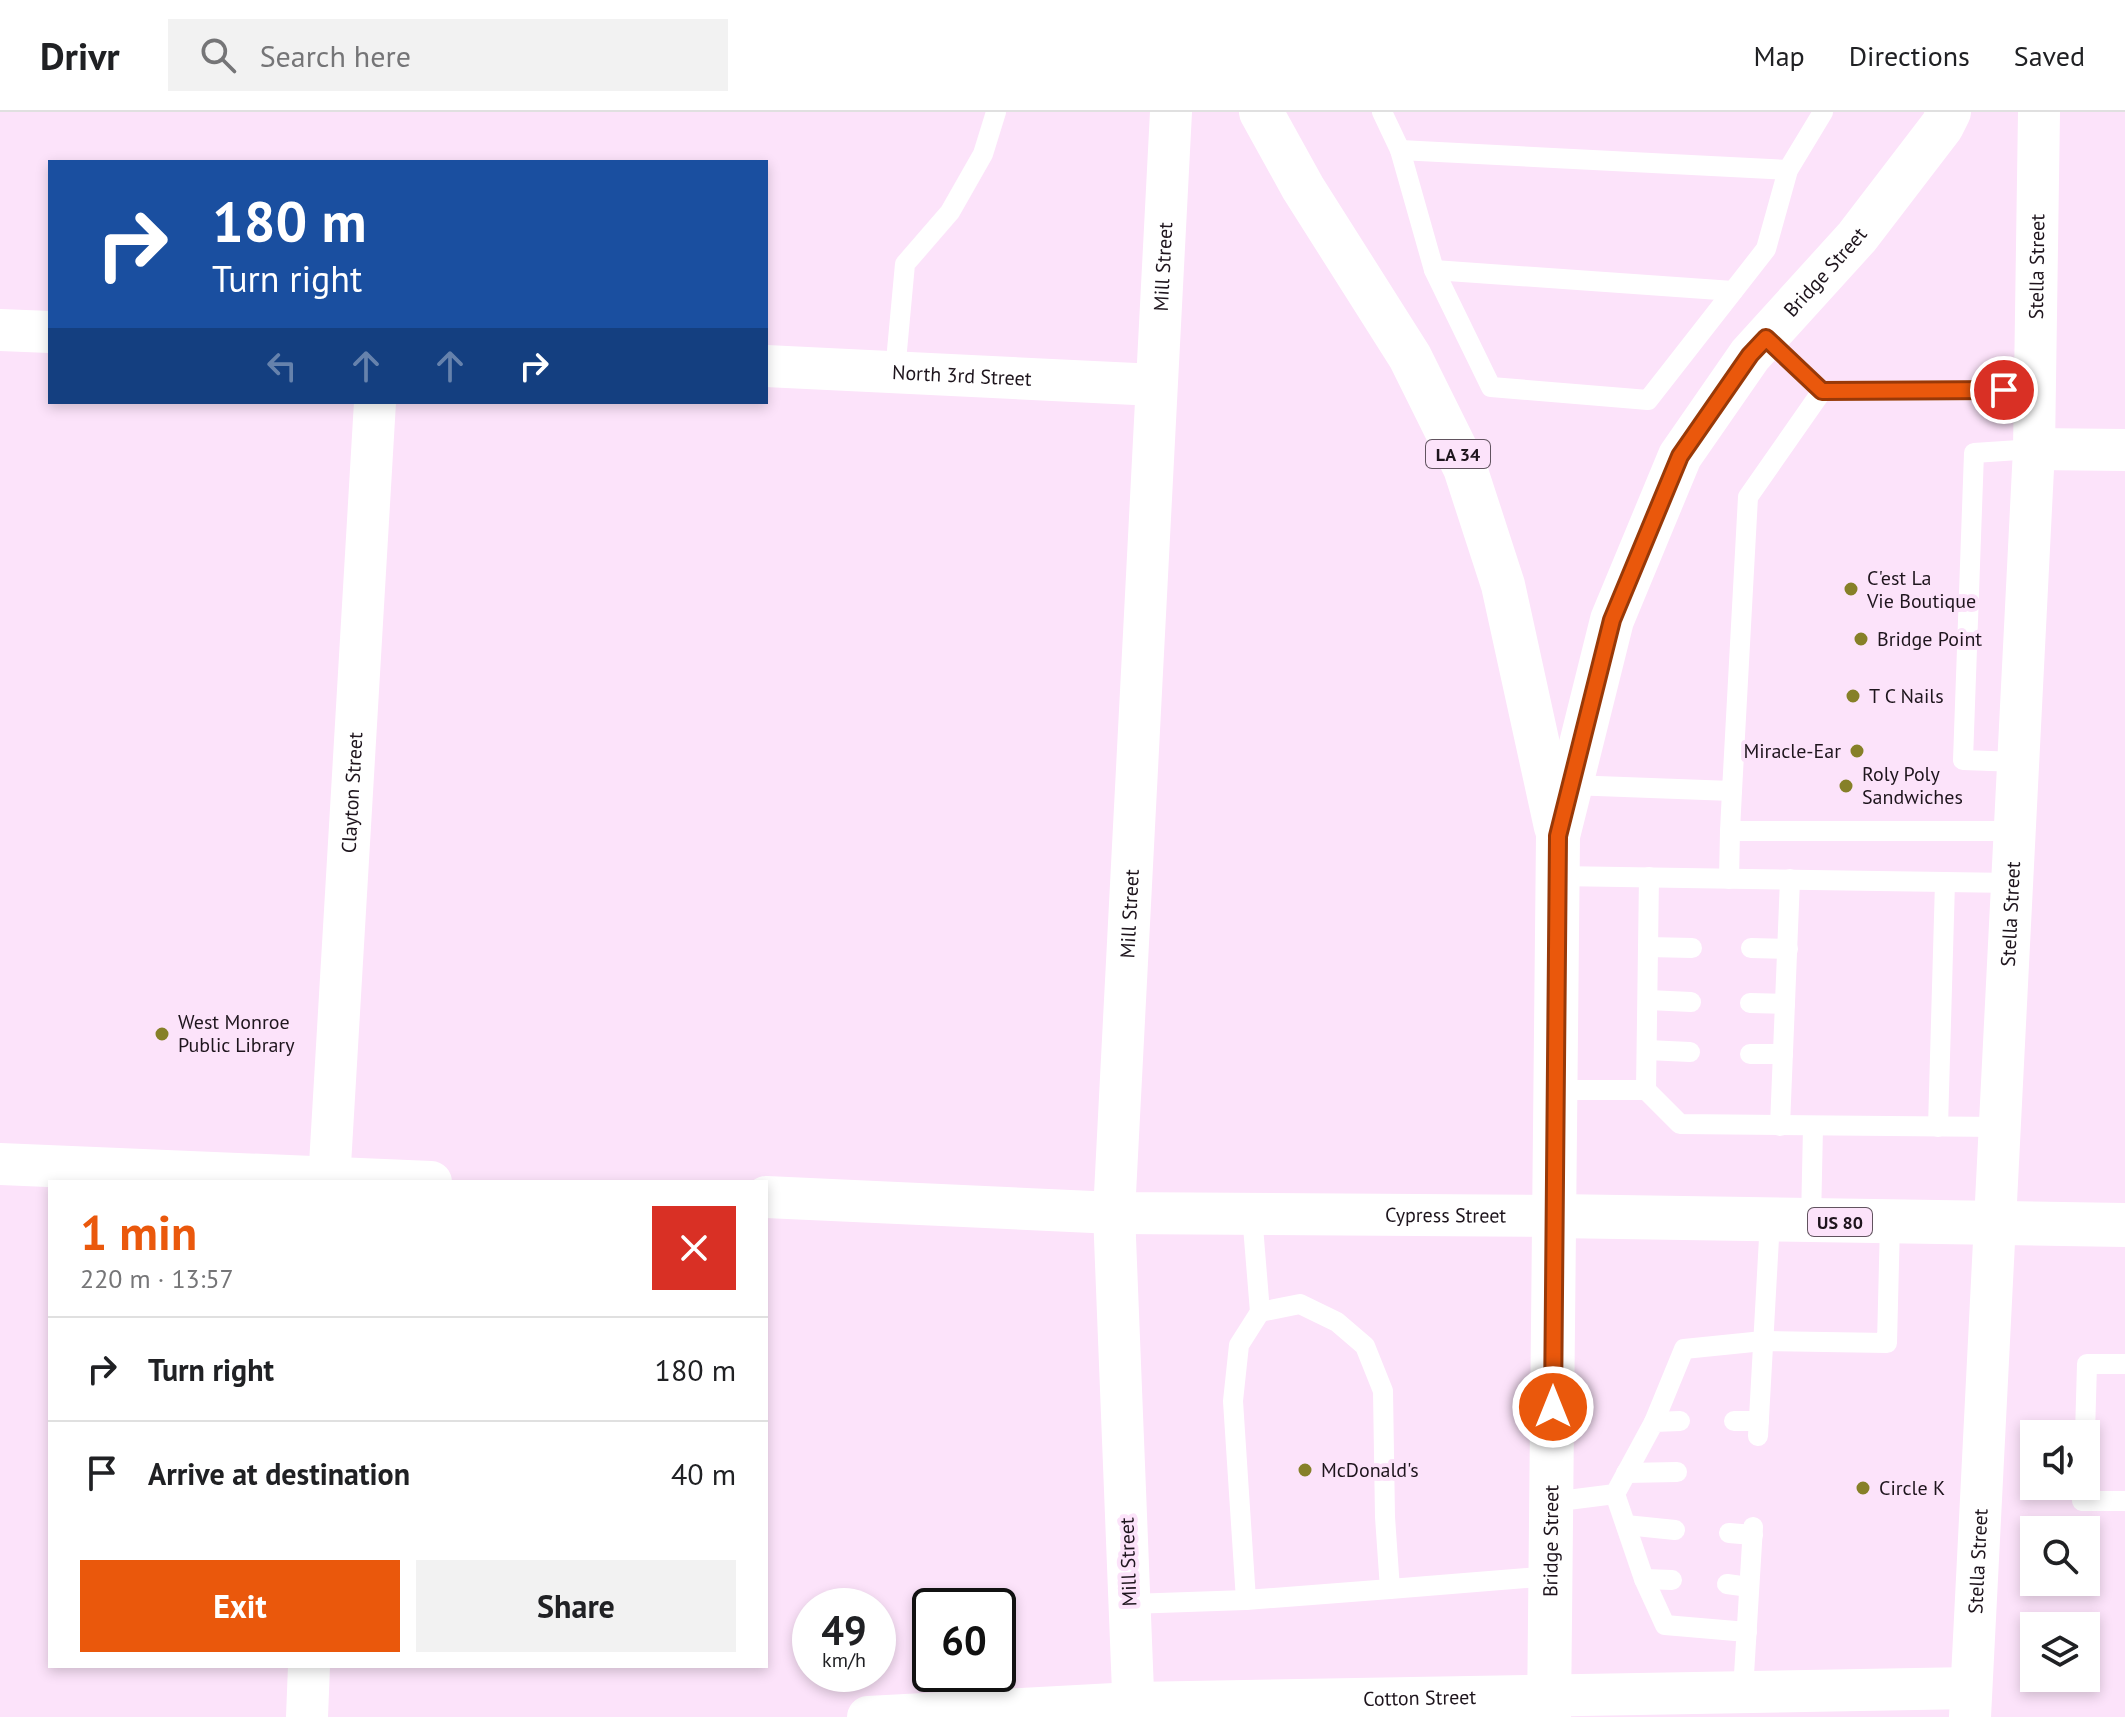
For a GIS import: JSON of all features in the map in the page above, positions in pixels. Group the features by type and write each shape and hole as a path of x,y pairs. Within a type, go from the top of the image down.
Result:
{"main road":[{"name":"Bridge Street","path":"1261,112 1303,188 1410,357 1465,468 1503,585 1558,856"},
{"name":"Bridge Street","path":"1549,1705 1558,856 1570,785 1612,620 1680,456 1750,355 1857,237 1942,126 1949,112"},
{"name":"Cypress Street","path":"1555,1216 2125,1225"}],"street":[{"name":"Mill Street","path":"1133,1710 1114,1213 1171,112"},
{"name":"Stella Street","path":"1970,1702 2034,449 2039,112"},
{"path":"0,330 48,332"},
{"name":"North 3rd Street","path":"768,366 1156,385"},
{"name":"Clayton Street","path":"329,1180 375,404"},
{"path":"2034,449 2125,450"},
{"path":"0,1164 329,1180"},
{"name":"Cypress Street","path":"768,1197 1114,1213 1555,1216"},
{"path":"307,1717 309,1668"},
{"name":"Cotton Street","path":"868,1717 1549,1705 1743,1691 1970,1702"}],"lane":[{"path":"895,372 905,264 950,212 983,154 996,112"},
{"path":"1382,112 1400,150 1434,270 1491,387 1648,400 1766,249 1788,170 1823,112"},
{"path":"1400,150 1788,170"},
{"path":"1434,270 1733,291"},
{"path":"1766,338 1822,391 2034,390"},
{"path":"1729,879 1748,497 1822,391"},
{"path":"2018,762 1963,760 1974,453 2034,449"},
{"path":"1570,785 1732,791"},
{"path":"1730,831 2015,831"},
{"path":"1558,856 1649,877 2012,883"},
{"path":"1646,1090 1649,877"},
{"path":"1780,1126 1790,879"},
{"path":"1938,1127 1945,882"},
{"path":"1648,947 1692,948"},
{"path":"1751,948 1788,949"},
{"path":"1648,1000 1691,1002"},
{"path":"1750,1003 1785,1004"},
{"path":"1647,1050 1690,1052"},
{"path":"1750,1054 1783,1054"},
{"path":"1556,1090 1646,1090 1680,1124 2000,1127"},
{"path":"1734,1421 1758,1428 1763,1341 1813,1127"},
{"path":"1246,1600 1233,1401 1239,1345 1260,1312 1252,1214"},
{"path":"1747,1632 1665,1625 1644,1579 1615,1494 1654,1422 1684,1349 1763,1341 1887,1343 1890,1223"},
{"path":"1260,1312 1300,1304 1337,1322 1365,1346 1383,1391 1385,1517 1390,1589"},
{"path":"2085,1420 2087,1364 2125,1364"},
{"path":"1654,1422 1680,1421"},
{"path":"1626,1473 1677,1472"},
{"path":"1552,1502 1615,1494"},
{"path":"2082,1500 2125,1501"},
{"path":"1626,1525 1675,1530"},
{"path":"1729,1533 1753,1531 1743,1691"},
{"path":"1130,1604 1246,1600 1551,1576"},
{"path":"1644,1579 1672,1580"},
{"path":"1727,1584 1749,1587"}],"place":[{"name":"C'est La Vie Boutique","path":"1851,589"},
{"name":"Bridge Point","path":"1861,639"},
{"name":"T C Nails","path":"1853,696"},
{"name":"Miracle-Ear","path":"1857,751"},
{"name":"Roly Poly Sandwiches","path":"1846,786"},
{"name":"West Monroe Public Library","path":"162,1034"},
{"name":"McDonald's","path":"1305,1470"},
{"name":"Circle K","path":"1863,1488"}],"route":[{"path":"1553,1407 1558,836 1612,620 1680,456 1750,355 1766,338 1822,391 2004,390"}]}
